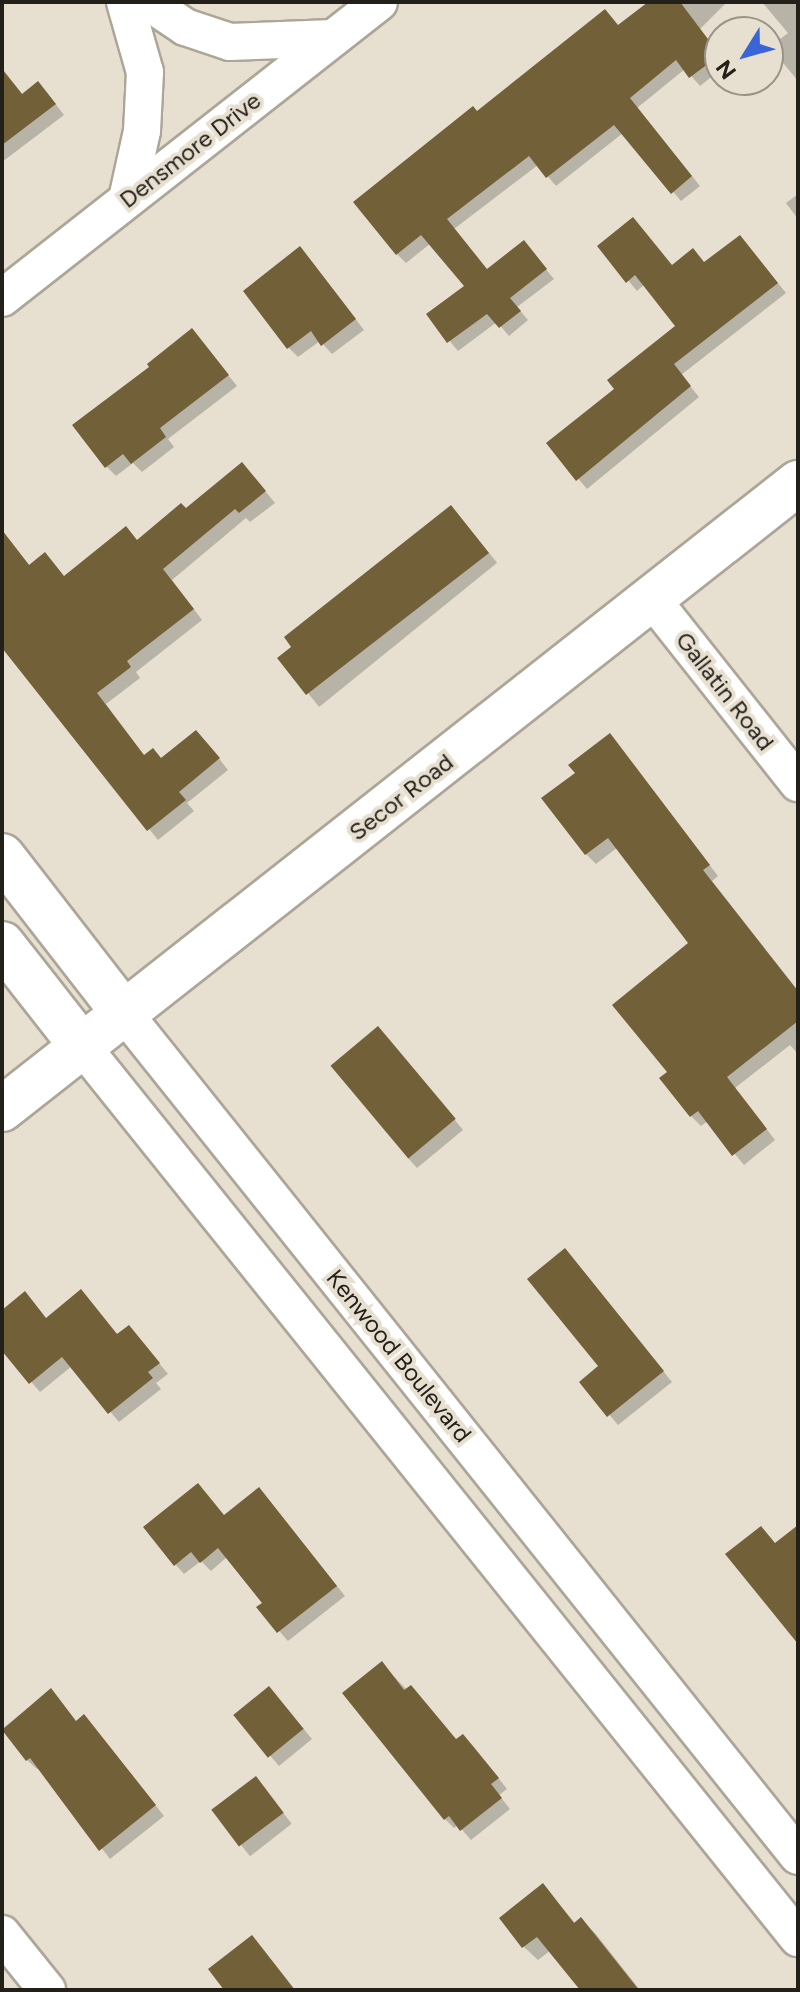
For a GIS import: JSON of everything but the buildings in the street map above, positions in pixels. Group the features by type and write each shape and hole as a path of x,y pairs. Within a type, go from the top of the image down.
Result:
{"main road":[{"name":"Secor Road","path":"2,1109 798,483"},
{"name":"Kenwood Boulevard","path":"2,856 124,1013"},
{"path":"2,944 82,1046"}],"street":[{"path":"125,2 145,72 142,131 127,199"},
{"path":"148,2 185,27 230,42 333,38"},
{"name":"Densmore Drive","path":"2,298 379,2"},
{"name":"Gallatin Road","path":"652,599 798,783"},
{"name":"Kenwood Boulevard","path":"124,1013 798,1856"},
{"path":"82,1046 798,1938"},
{"path":"2,1934 47,1990"}]}
